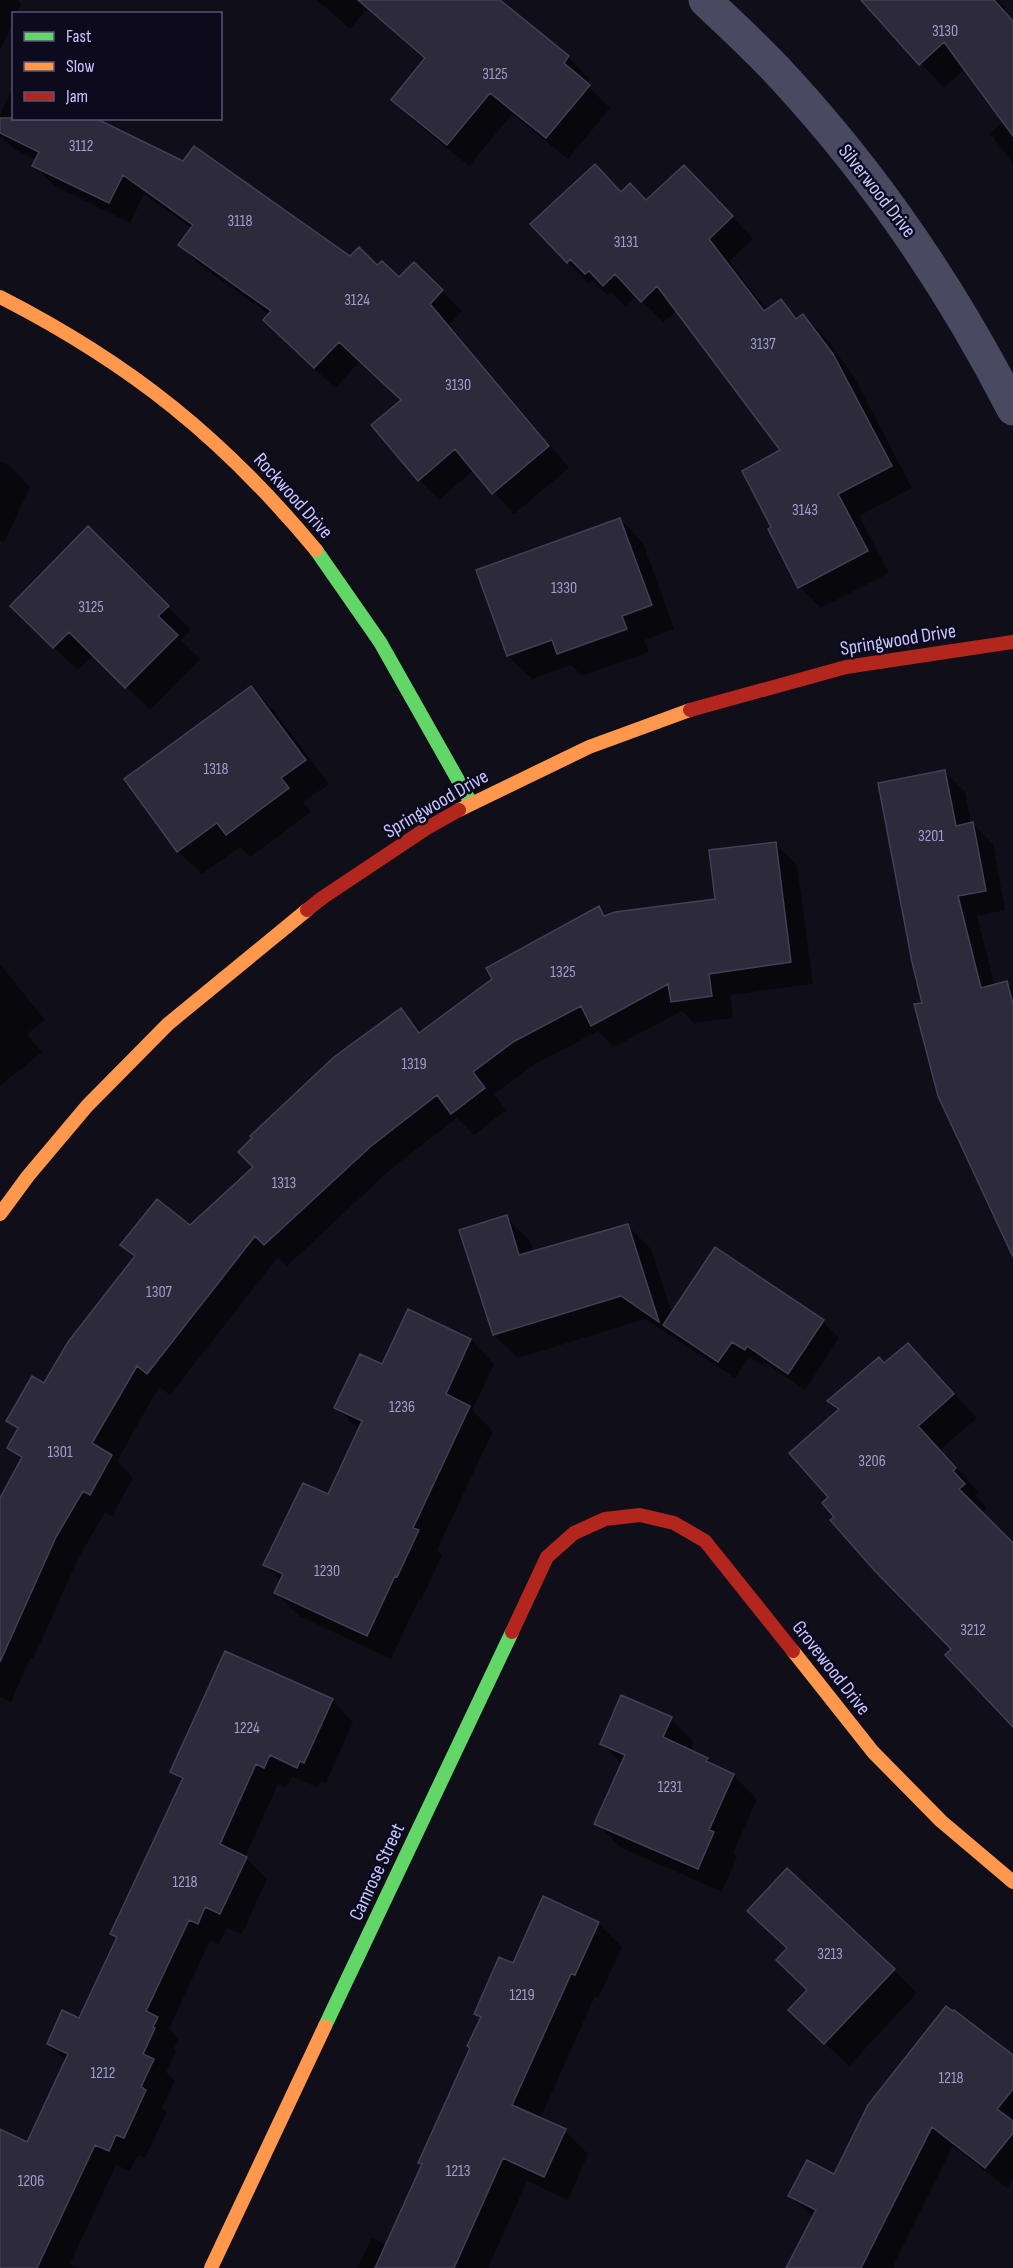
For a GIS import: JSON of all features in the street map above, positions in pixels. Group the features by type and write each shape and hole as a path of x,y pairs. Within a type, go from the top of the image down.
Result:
{"street":[{"name":"Silverwood Drive","path":"705,0 786,79 875,186 914,239 982,348 1013,409"},
{"name":"Rockwood Drive","path":"0,297 36,314 128,371 201,428 246,470 318,551 378,640 471,803"},
{"name":"Springwood Drive","path":"0,1214 28,1176 87,1106 168,1024 322,898 427,828 471,803 588,747 703,705 846,667 1013,642"},
{"name":"Grovewood Drive","path":"605,1519 640,1515 674,1523 705,1541 873,1752 941,1821 1013,1882"},
{"name":"Camrose Street","path":"211,2268 547,1557 574,1533 605,1519"}],"building":[{"path":"358,0 500,0 569,56 564,63 590,85 546,138 490,93 447,145 391,100 425,58"},
{"path":"861,0 994,0 1013,21 1013,136 944,42 919,65"},
{"path":"0,118 99,120 183,161 194,146 350,256 359,247 377,265 382,261 399,277 414,262 443,290 430,304 549,446 492,494 455,449 418,481 371,425 401,400 339,342 314,368 263,320 271,311 178,245 193,225 123,175 109,203 32,166 39,152 0,133"},
{"path":"595,164 621,192 630,183 646,200 684,165 733,216 709,239 764,311 781,299 796,319 803,314 833,354 892,466 838,494 868,551 798,588 768,529 771,527 742,471 780,450 657,286 641,302 615,274 603,286 589,271 585,274 570,259 567,263 530,224"},
{"path":"620,518 652,605 622,616 627,629 557,654 552,640 507,656 476,570"},
{"path":"88,526 169,606 158,616 178,635 125,688 69,632 53,648 10,606"},
{"path":"251,686 306,760 281,778 289,788 226,835 217,823 177,852 124,779"},
{"path":"945,770 956,826 973,822 986,891 958,896 981,988 1007,981 1013,1004 1013,1257 938,1096 914,1004 922,1003 878,783"},
{"path":"776,842 791,962 709,974 712,996 671,1002 668,984 591,1026 581,1006 513,1042 473,1072 485,1088 451,1114 437,1095 370,1147 264,1245 255,1236 147,1374 137,1366 92,1443 112,1455 90,1495 83,1491 56,1537 0,1662 0,1498 22,1457 7,1448 18,1428 6,1421 32,1376 44,1383 68,1342 135,1256 120,1245 157,1199 190,1225 253,1167 238,1152 252,1138 250,1136 334,1057 401,1008 419,1033 492,979 486,968 599,906 604,916 615,912 715,899 709,850"},
{"path":"507,1215 519,1255 628,1224 659,1322 621,1296 493,1335 459,1230"},
{"path":"715,1247 824,1320 788,1374 747,1346 745,1350 732,1342 718,1362 663,1325"},
{"path":"408,1309 471,1339 446,1394 470,1406 413,1528 419,1530 367,1636 274,1593 283,1574 263,1565 303,1483 328,1494 362,1421 334,1408 360,1354 382,1364"},
{"path":"908,1343 954,1394 918,1426 956,1468 953,1471 965,1484 959,1489 1013,1543 1013,1727 945,1655 951,1649 874,1570 830,1520 834,1517 822,1503 828,1497 789,1453 839,1409 827,1401 879,1357 884,1363"},
{"path":"225,1651 333,1699 304,1763 300,1761 297,1768 270,1755 264,1768 256,1764 220,1844 247,1857 220,1914 205,1907 198,1924 189,1920 146,2011 158,2017 143,2054 154,2059 141,2087 146,2090 124,2138 116,2135 109,2151 95,2145 37,2268 0,2268 0,2129 27,2142 68,2054 47,2044 62,2010 79,2018 117,1937 110,1934 183,1778 170,1772"},
{"path":"621,1695 672,1717 663,1737 708,1758 706,1761 734,1774 709,1830 714,1832 698,1869 594,1824 625,1755 600,1744"},
{"path":"787,1868 895,1969 824,2044 788,2010 807,1990 776,1960 787,1948 747,1911"},
{"path":"543,1896 599,1922 575,1975 571,1974 512,2105 566,2129 544,2177 503,2158 454,2268 375,2268 422,2164 418,2163 470,2048 467,2046 481,2017 474,2014 499,1957 513,1963"},
{"path":"946,2006 1013,2055 1013,2089 997,2109 1013,2121 1013,2133 985,2168 932,2127 861,2268 786,2268 816,2210 788,2196 807,2160 834,2174 868,2105"}],"traffic: fast":[{"path":"316,550 380,642 471,803"},
{"path":"325,2026 512,1632"}],"traffic: slow":[{"path":"0,297 92,349 172,407 210,438 246,473 316,550"},
{"path":"459,810 589,747 690,710"},
{"path":"0,1214 28,1176 87,1106 168,1024 307,910"},
{"path":"793,1651 873,1752 941,1821 1013,1882"},
{"path":"211,2268 325,2026"}],"traffic: jam":[{"path":"690,710 846,667 1013,642"},
{"path":"307,910 427,828 459,810"},
{"path":"512,1632 547,1557 574,1533 605,1519 640,1515 674,1523 705,1541 793,1651"}]}
